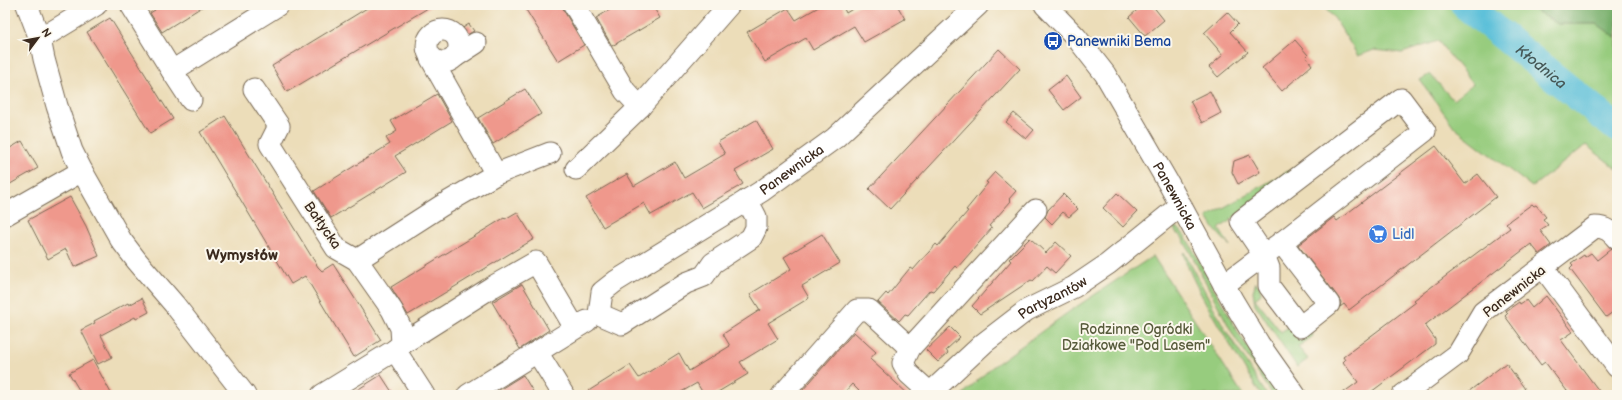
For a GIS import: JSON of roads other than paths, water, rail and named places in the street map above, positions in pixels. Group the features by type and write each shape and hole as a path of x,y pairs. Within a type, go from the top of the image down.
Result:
{"street":[{"path":"27,5 40,39 57,106 72,151 82,172 122,240 137,261 174,304 246,395"},
{"path":"40,39 96,5"},
{"path":"131,5 191,100"},
{"path":"172,71 278,5"},
{"path":"574,5 625,90 640,107"},
{"path":"576,169 640,107 729,5"},
{"name":"Panewnicka","path":"599,314 602,292 616,281 762,191 835,138 978,5"},
{"name":"Panewnicka","path":"1045,5 1071,32 1105,74 1181,205 1224,285 1260,344 1295,395"},
{"path":"456,56 459,46 458,40 454,33 447,29 439,30 429,37 426,47 430,57 496,174"},
{"path":"430,57 440,63 447,62 476,43"},
{"name":"Bałtycka","path":"254,89 279,126 270,144 336,248 357,260 392,310 401,328 399,347 424,395"},
{"path":"1224,285 1264,256 1281,242 1425,131 1401,99 1241,221 1264,256 1269,268 1269,286 1300,327 1329,304 1281,242"},
{"path":"357,260 441,206 496,174 550,153"},
{"path":"5,215 82,172"},
{"path":"468,395 599,314 622,324 686,283 704,276 713,263 751,238 756,228 756,217 747,200"},
{"name":"Partyzantów","path":"929,394 984,343 1027,310 1074,287 1108,264 1181,205"},
{"path":"929,394 909,374 903,363 910,348 1036,210"},
{"name":"Panewnicka","path":"1403,395 1458,354 1483,312 1596,228 1602,227 1612,232 1617,240"},
{"path":"322,395 492,287 536,262 575,328"},
{"path":"1543,267 1617,367"},
{"path":"782,395 857,310 869,310 910,348"},
{"path":"537,352 563,394"}],"waterway":[{"name":"Kłodnica","path":"1465,5 1617,128"}],"place":[{"name":"Panewniki Bema","path":"1053,41"},
{"name":"Lidl","path":"1378,234"}],"district":[{"name":"Wymysłów","path":"242,255"}],"park label":[{"name":"Rodzinne Ogródki Działkowe \"Pod Lasem\"","path":"1136,338"}]}
